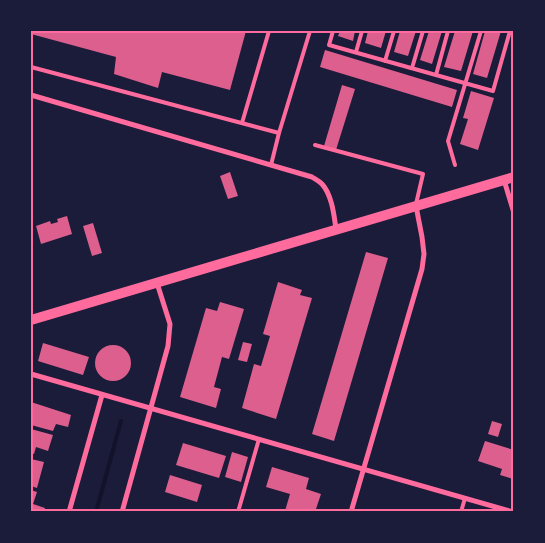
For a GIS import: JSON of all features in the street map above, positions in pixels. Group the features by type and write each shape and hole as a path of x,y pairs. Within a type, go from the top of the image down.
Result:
{"main road":[{"path":"31,320 509,178"}],"street":[{"path":"31,95 312,177 322,183 326,191 331,203 336,229"},
{"path":"509,178 514,213"},
{"path":"351,512 422,269 424,254 416,206"},
{"path":"122,512 170,335 170,324 157,283"},
{"path":"31,374 514,512"},
{"path":"69,512 102,395"}],"lane":[{"path":"242,123 268,31"},
{"path":"271,165 310,31"},
{"path":"333,31 329,45 493,91 510,31"},
{"path":"356,52 362,31"},
{"path":"385,61 394,31"},
{"path":"412,68 423,31"},
{"path":"436,75 448,31"},
{"path":"455,165 448,141 481,31"},
{"path":"31,67 279,133"},
{"path":"315,145 423,174 416,206"},
{"path":"238,512 259,439"},
{"path":"462,512 466,498"}],"building":[{"path":"31,31 246,31 230,90 162,72 158,88 114,74 116,57 31,34"},
{"path":"340,31 355,31 353,41 338,36"},
{"path":"368,31 386,31 381,48 365,43"},
{"path":"400,31 416,31 408,56 394,52"},
{"path":"429,31 442,31 432,64 420,60"},
{"path":"455,31 473,31 461,71 444,67"},
{"path":"485,31 501,31 487,78 473,74"},
{"path":"325,50 457,90 452,107 320,67"},
{"path":"342,85 355,89 336,150 324,146"},
{"path":"471,91 494,98 478,150 460,144 468,119 463,118"},
{"path":"230,172 238,196 228,199 220,176"},
{"path":"67,216 72,234 41,244 36,226 50,221 51,224 58,222 57,219"},
{"path":"93,223 102,253 92,256 83,226"},
{"path":"366,252 388,258 334,441 312,434"},
{"path":"278,282 302,290 300,295 312,298 276,419 242,408 254,364 261,366 270,336 263,334"},
{"path":"220,302 244,309 229,359 222,357 214,387 221,389 216,408 180,397 206,308 217,311"},
{"path":"243,342 252,344 247,362 238,360"},
{"path":"43,343 89,357 83,375 38,361"},
{"path":"113,345 126,350 131,363 126,376 113,381 100,376 95,363 100,350"},
{"path":"31,402 71,415 68,427 56,424 53,431 31,425"},
{"path":"492,421 502,424 498,437 488,434"},
{"path":"31,429 53,435 48,451 36,447 34,454 31,453"},
{"path":"485,441 514,450 513,479 500,475 502,469 478,461"},
{"path":"183,443 226,456 219,478 176,465"},
{"path":"232,452 248,457 241,482 225,477"},
{"path":"31,459 44,462 37,488 31,486"},
{"path":"272,467 309,478 306,489 321,494 315,512 285,511 290,494 266,487"},
{"path":"170,475 202,485 197,502 165,492"},
{"path":"31,490 37,492 33,504 45,508 44,512 31,512"}],"waterway":[{"path":"96,512 121,421"}]}
